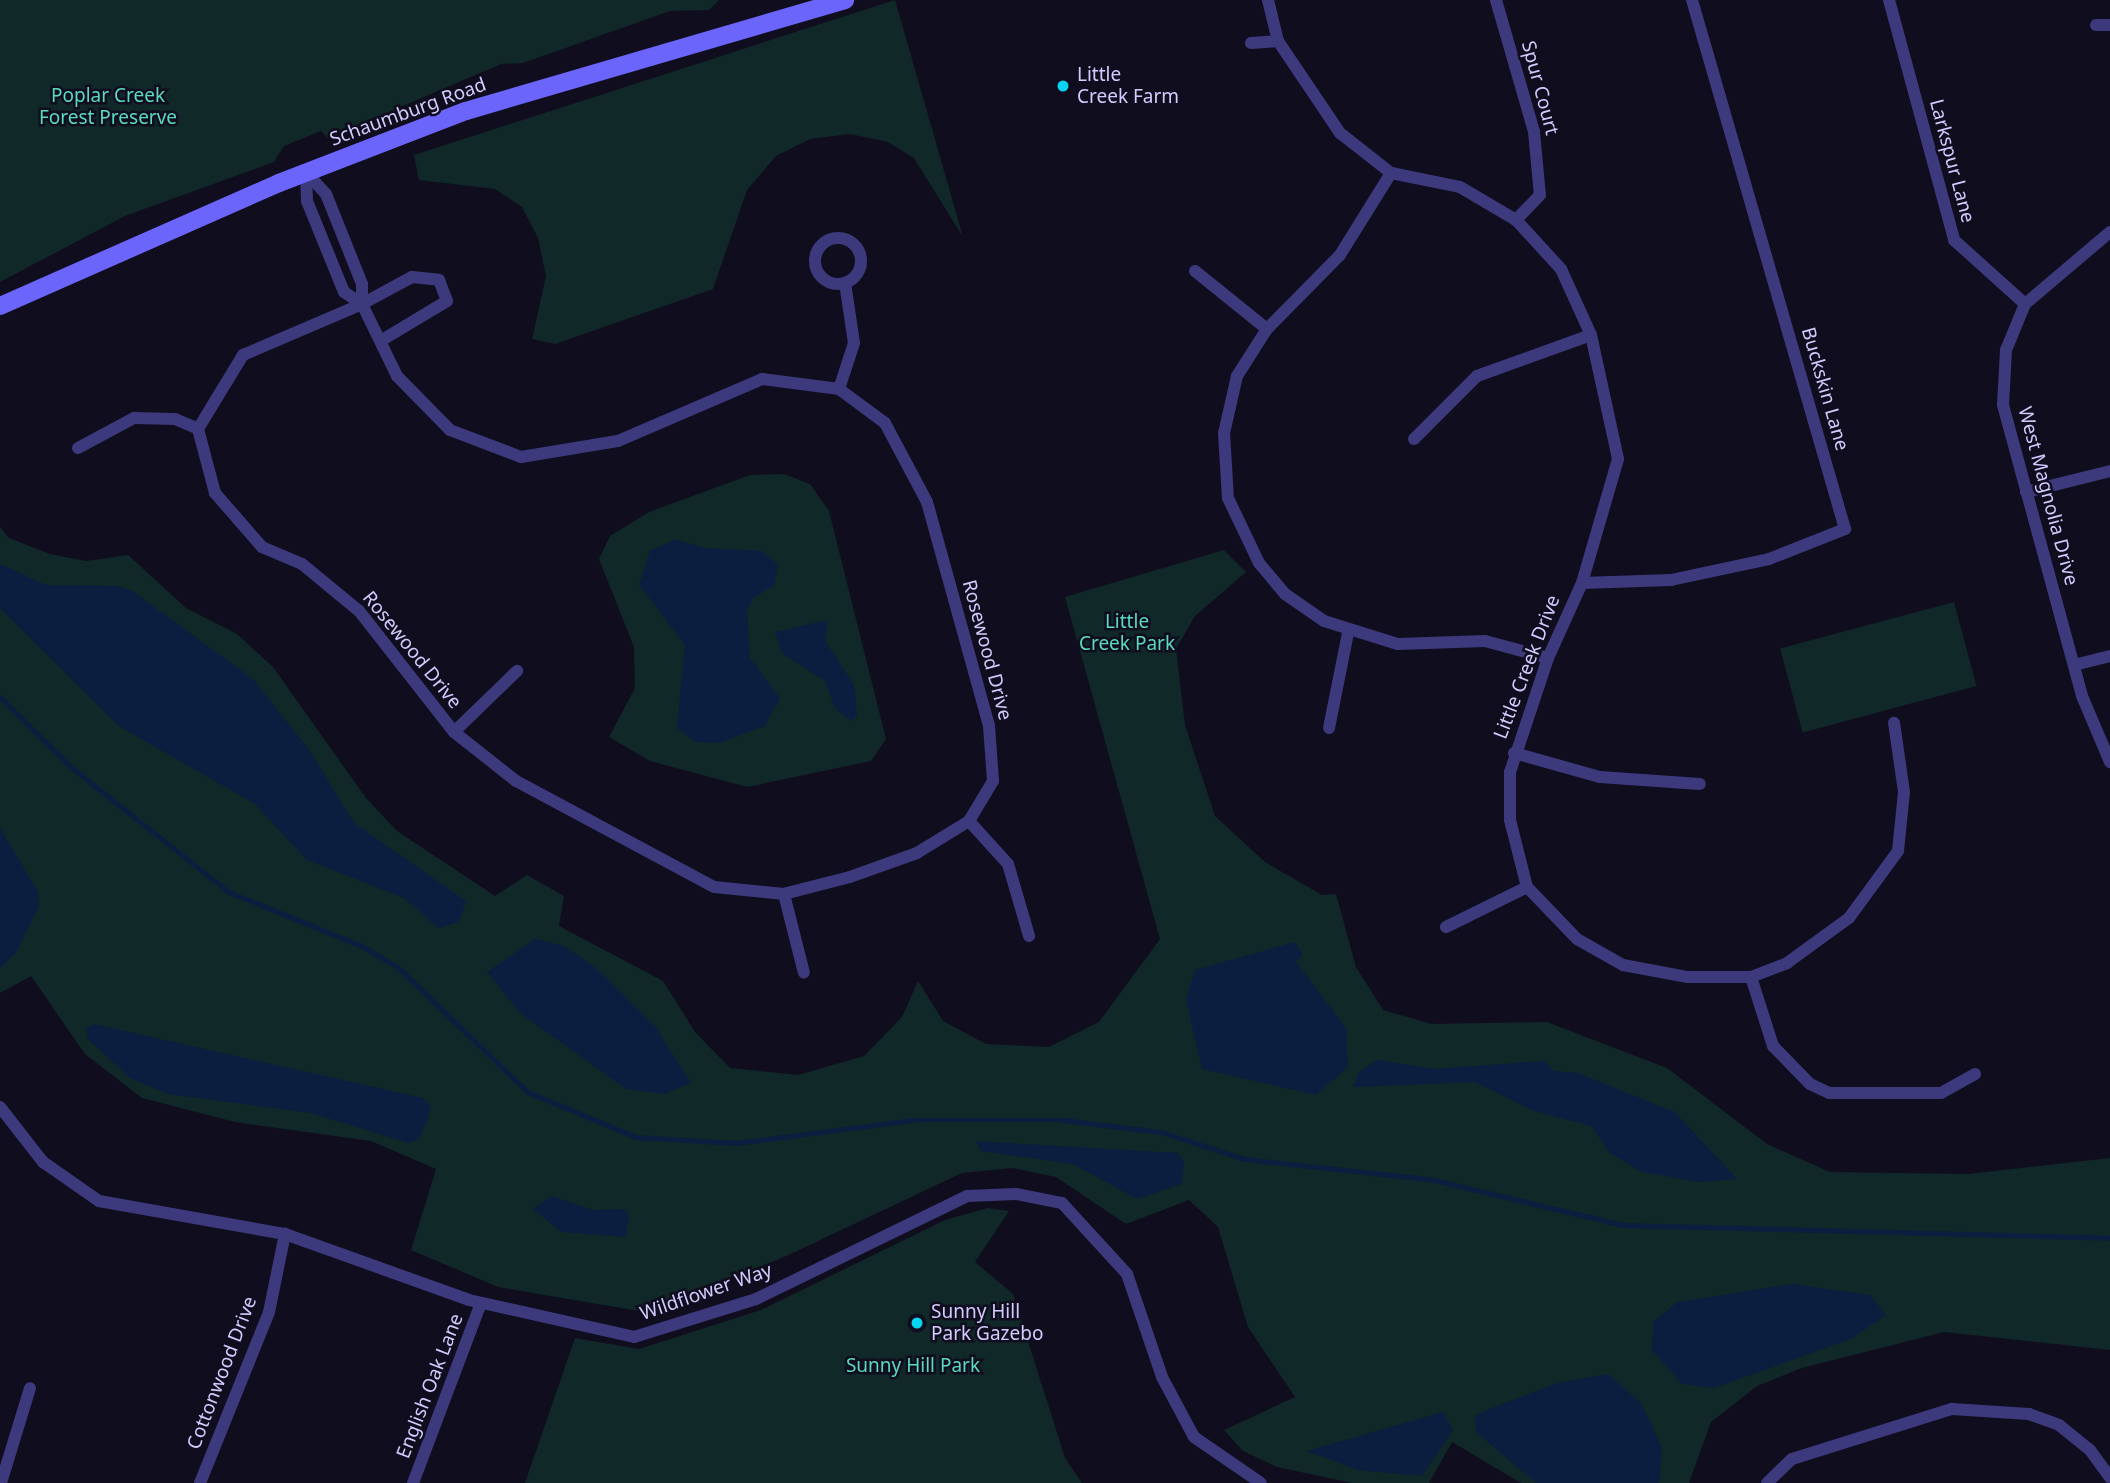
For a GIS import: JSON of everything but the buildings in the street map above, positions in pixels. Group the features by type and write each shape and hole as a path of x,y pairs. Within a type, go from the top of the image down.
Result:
{"main road":[{"name":"Schaumburg Road","path":"0,306 306,172 598,69 845,0"}],"street":[{"name":"Little Creek Drive","path":"1268,0 1278,41 1340,133 1391,173 1460,187 1516,220 1561,269 1591,335 1618,459 1582,583 1548,658 1514,753 1510,820 1527,887 1577,939 1623,965 1688,977 1751,977 1787,963 1849,918 1898,851 1904,792 1894,723"},
{"name":"Spur Court","path":"1496,0 1535,132 1540,195 1516,220"},
{"name":"Buckskin Lane","path":"1582,583 1671,580 1769,559 1845,529 1692,0"},
{"name":"Larkspur Lane","path":"1889,0 1954,240 2025,304"},
{"path":"2096,25 2110,25"},
{"path":"1251,43 1278,41"},
{"name":"Rosewood Drive","path":"306,172 326,194 362,284 362,304"},
{"name":"Rosewood Drive","path":"198,429 215,493 262,547 302,564 359,611 454,732 516,781 714,887 784,894 917,853 969,821 993,782 989,726 927,502 885,423 839,389 762,379 618,441 521,457 450,430 397,376 382,340 362,304 344,292 307,201 306,172"},
{"path":"1391,173 1340,255 1267,329 1231,398 1223,456 1228,498 1247,544 1285,594 1348,633 1398,644 1485,640 1548,658"},
{"name":"West Magnolia Drive","path":"2110,232 2025,304 2006,350 2003,405 2095,737 2110,762"},
{"path":"1195,271 1267,329"},
{"path":"78,448 134,418 175,419 198,429 243,355 362,304 412,277 439,280 447,301 382,340"},
{"path":"839,389 854,343 845,283"},
{"path":"1414,439 1477,376 1591,335"},
{"path":"2026,492 2110,471"},
{"path":"1329,728 1348,633"},
{"path":"2074,665 2110,656"},
{"path":"454,732 517,671"},
{"path":"1514,753 1600,777 1700,784"},
{"path":"969,821 1008,864 1029,936"},
{"path":"1446,927 1527,887"},
{"path":"784,894 804,972"},
{"path":"1751,977 1773,1046 1810,1084 1829,1093 1941,1093 1975,1074"},
{"name":"Wildflower Way","path":"0,1107 43,1162 99,1201 285,1234 481,1303 634,1337 756,1299 967,1196 1016,1194 1062,1203 1128,1274 1162,1377 1194,1437 1261,1483"},
{"name":"Cottonwood Drive","path":"200,1483 269,1312 285,1234"},
{"name":"English Oak Lane","path":"413,1483 481,1303"},
{"path":"1,1483 30,1388"},
{"path":"1767,1483 1792,1459 1952,1409 2029,1414 2059,1425 2090,1450 2110,1478"}],"green space":[{"name":"Poplar Creek Forest Preserve","path":"0,0 719,0 709,10 670,11 523,63 501,64 328,138 321,131 284,146 274,162 125,216 0,282"},
{"path":"895,0 963,237 914,158 888,142 850,134 810,139 776,156 747,190 713,289 555,344 532,339 546,276 538,238 522,207 495,189 419,180 414,155"},
{"path":"784,474 810,484 829,511 886,739 871,761 747,787 650,761 609,737 635,688 634,647 599,559 610,536 649,512 750,475"},
{"name":"Little Creek Park","path":"0,527 9,538 50,554 86,561 128,555 186,608 237,634 273,667 366,798 397,831 495,896 527,875 564,896 559,926 663,981 695,1032 730,1068 798,1075 864,1056 902,1017 918,981 943,1021 986,1044 1049,1047 1099,1022 1160,939 1065,597 1224,550 1246,572 1195,616 1176,649 1185,725 1215,816 1265,862 1322,895 1336,894 1356,967 1383,1010 1432,1024 1547,1022 1667,1068 1767,1144 1830,1172 1968,1174 2110,1158 2110,1350 1944,1332 1802,1368 1757,1386 1711,1422 1689,1483 1521,1483 1452,1442 1429,1483 1352,1483 1277,1467 1243,1451 1224,1430 1295,1397 1248,1327 1218,1227 1189,1200 1126,1224 1056,1177 1013,1168 962,1173 782,1258 639,1311 498,1287 411,1250 436,1169 371,1141 235,1122 142,1098 85,1054 31,976 0,993"},
{"path":"1954,602 1977,686 1803,733 1780,649"},
{"name":"Sunny Hill Park","path":"988,1208 1009,1211 975,1262 1013,1294 1065,1458 1082,1483 525,1483 575,1338 639,1349 761,1310 945,1220"}],"water":[{"path":"676,539 704,548 763,551 778,565 774,586 753,598 747,611 750,658 780,698 765,726 719,743 696,742 677,728 685,645 639,585 650,551"},
{"path":"0,564 46,585 119,586 134,592 253,679 310,751 354,823 466,901 459,922 438,928 404,898 307,860 255,804 120,727 0,608"},
{"path":"828,620 825,641 854,685 857,716 851,721 835,708 825,681 782,653 775,632"},
{"path":"0,828 38,892 39,906 16,953 0,968"},
{"path":"535,939 564,946 600,971 655,1026 691,1083 665,1094 626,1089 521,1014 487,972"},
{"path":"1295,942 1303,955 1296,962 1346,1028 1348,1067 1316,1095 1202,1069 1186,1000 1195,970"},
{"path":"94,1024 423,1098 431,1107 419,1139 408,1143 311,1113 168,1094 130,1078 88,1039 86,1029"},
{"path":"1377,1060 1433,1069 1545,1061 1554,1071 1578,1073 1675,1112 1737,1179 1699,1182 1642,1172 1609,1152 1591,1126 1534,1111 1475,1082 1354,1087 1359,1072"},
{"path":"976,1141 1178,1153 1184,1162 1182,1184 1137,1199 1073,1164 981,1151"},
{"path":"551,1196 593,1210 624,1209 629,1215 626,1237 561,1232 533,1209"},
{"path":"1793,1284 1870,1295 1886,1315 1851,1339 1714,1388 1682,1384 1652,1350 1653,1322 1678,1302"},
{"path":"1608,1374 1640,1402 1651,1423 1662,1449 1659,1483 1536,1483 1476,1432 1475,1416 1494,1407 1558,1383"},
{"path":"1443,1412 1453,1430 1422,1476 1358,1470 1307,1451"}],"waterway":[{"path":"0,697 70,766 229,892 362,946 399,968 528,1092 636,1137 736,1143 913,1120 1064,1120 1161,1132 1245,1159 1430,1179 1623,1225 2110,1238"}],"place":[{"name":"Little Creek Farm","path":"1063,86"},
{"name":"Sunny Hill Park Gazebo","path":"917,1323"}]}
